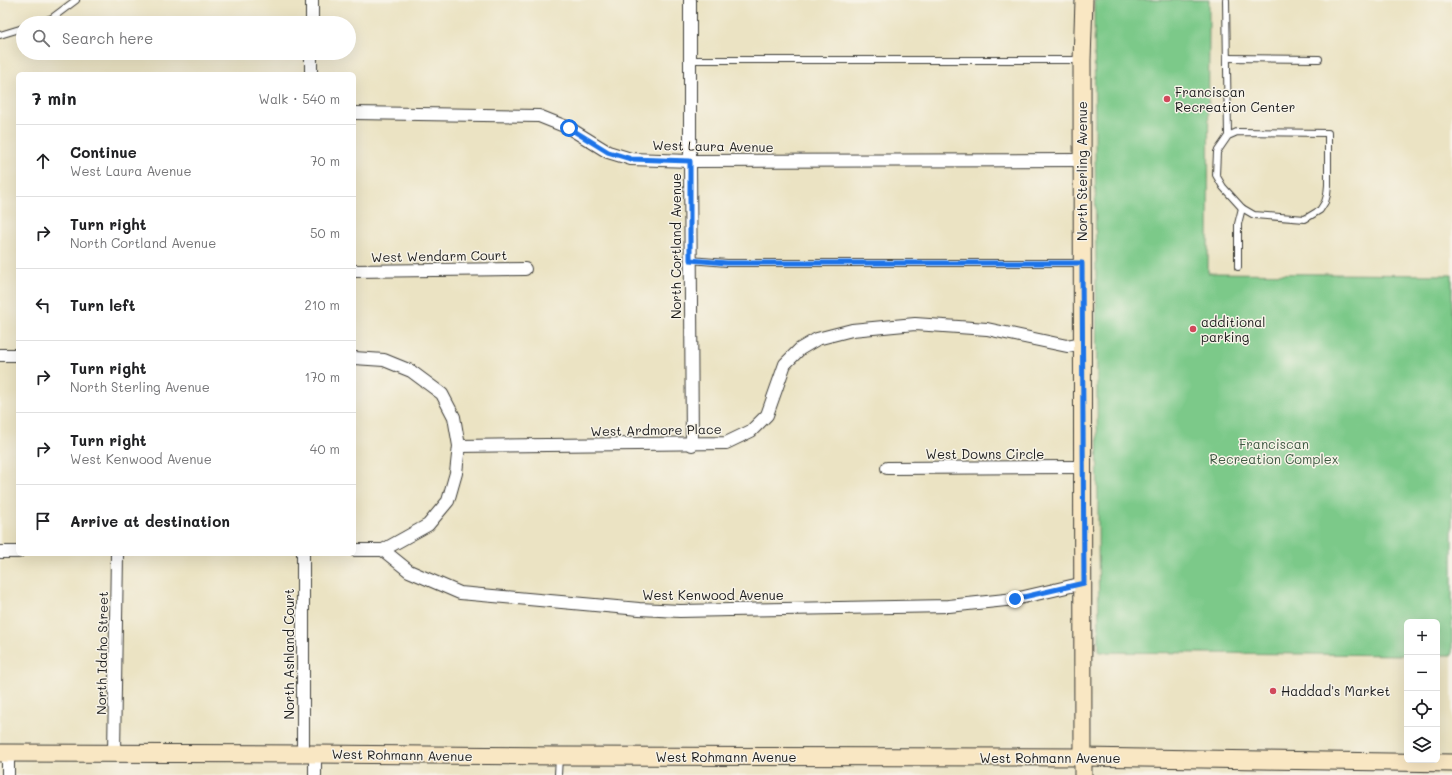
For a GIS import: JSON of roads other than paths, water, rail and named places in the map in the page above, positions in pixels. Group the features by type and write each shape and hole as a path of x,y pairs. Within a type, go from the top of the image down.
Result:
{"street":[{"path":"312,0 312,16"},
{"name":"North Cortland Avenue","path":"690,0 692,445"},
{"name":"North Sterling Avenue","path":"1083,775 1084,467 1082,60 1084,0"},
{"path":"311,60 311,72"},
{"name":"West Laura Avenue","path":"356,114 540,116 569,128 608,152 631,159 690,161 1082,160"},
{"name":"West Wendarm Court","path":"356,271 525,269"},
{"name":"West Ardmore Place","path":"459,446 692,445 726,443 751,431 767,415 785,364 800,349 817,339 852,330 915,324 987,329 1068,346 1083,343"},
{"path":"0,355 16,355"},
{"path":"356,358 384,360 411,371 442,394 454,417 459,446 456,473 448,502 428,525 383,550 356,550"},
{"name":"West Downs Circle","path":"886,468 1084,467"},
{"name":"West Kenwood Avenue","path":"383,550 409,570 460,593 639,609 680,611 949,606 1015,599 1084,583"},
{"path":"0,552 16,552"},
{"name":"North Idaho Street","path":"114,753 117,556"},
{"name":"North Ashland Court","path":"303,556 309,754 315,775"},
{"path":"4,753 8,775"},
{"name":"West Rohmann Avenue","path":"4,753 1083,757 1452,763"}],"lane":[{"path":"55,16 76,0"},
{"path":"1226,0 1228,136"},
{"path":"0,35 16,30"},
{"path":"1227,58 1318,59"},
{"path":"690,60 1082,60"},
{"path":"1237,132 1328,133 1328,185 1325,202 1320,210 1305,219 1254,216 1242,208 1223,187 1216,174 1217,152 1228,136 1237,132"},
{"path":"1238,267 1238,224 1242,208"},
{"path":"690,260 727,263 1082,263"},
{"path":"558,775 559,756"}],"place":[{"name":"Franciscan Recreation Center","path":"1167,99"},
{"name":"additional parking","path":"1193,329"},
{"name":"Haddad's Market","path":"1273,691"}],"park label":[{"name":"Franciscan Recreation Complex","path":"1274,452"}]}
